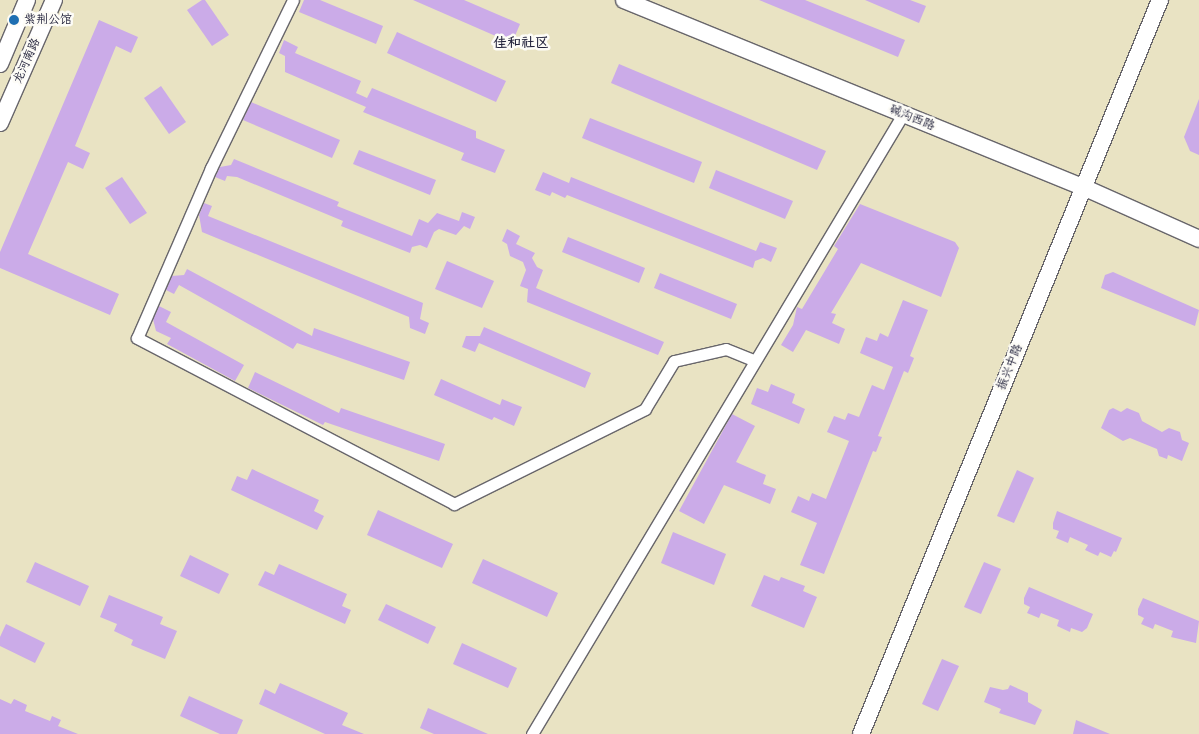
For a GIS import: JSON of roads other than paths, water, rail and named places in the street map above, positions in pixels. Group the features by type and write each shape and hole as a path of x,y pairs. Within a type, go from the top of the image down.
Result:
{"street":[{"name":"龙河南路","path":"0,64 27,0"},
{"name":"龙河南路","path":"0,123 54,0"},
{"path":"294,0 211,168 137,338 454,504 645,409 674,362 726,348 755,361"},
{"name":"碱沟西路","path":"624,0 1083,187 1199,239"},
{"name":"振兴中路","path":"860,734 1160,0"},
{"path":"532,734 903,114"}],"place":[{"name":"紫荆公馆","path":"14,20"}],"district":[{"name":"佳和社区","path":"521,43"}]}
